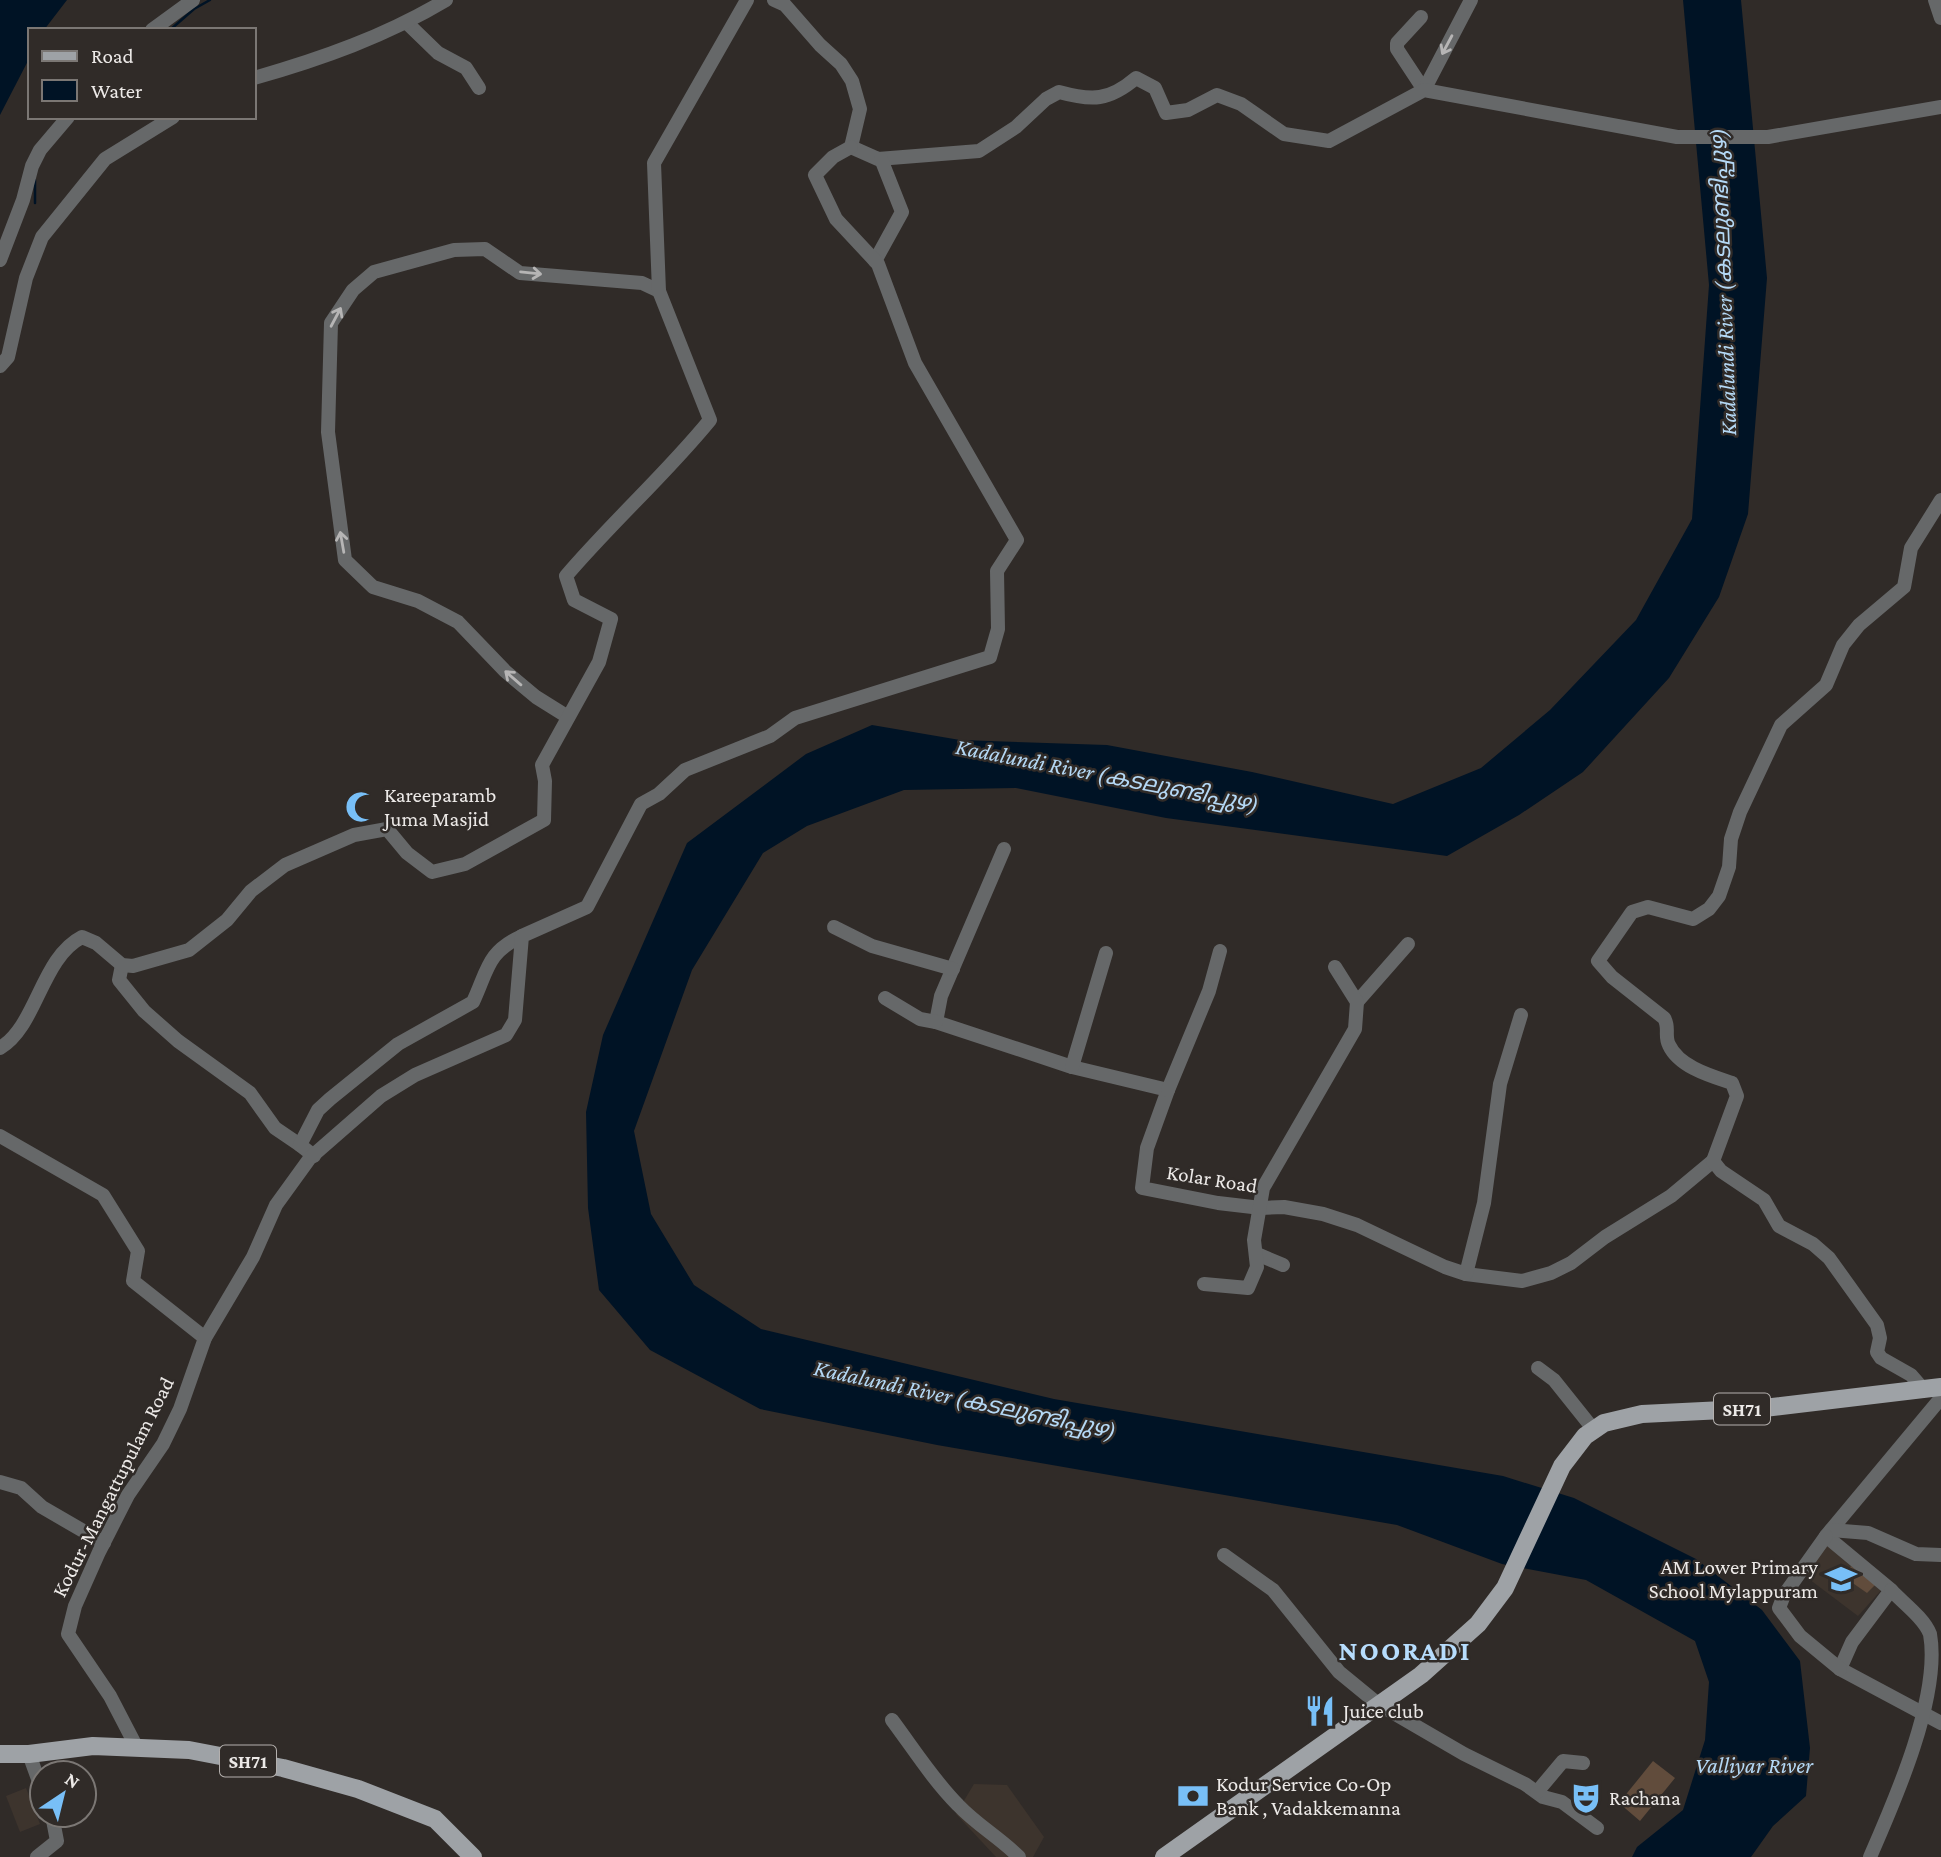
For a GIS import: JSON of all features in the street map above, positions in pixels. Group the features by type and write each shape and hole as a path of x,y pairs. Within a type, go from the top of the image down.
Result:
{"main road":[{"name":"SH71","path":"1164,1857 1421,1675 1478,1623 1505,1588 1562,1466 1584,1436 1604,1423 1642,1414 1764,1408 1933,1388"},
{"name":"SH71","path":"0,1754 29,1754 93,1746 137,1748 189,1751 283,1768 358,1789 435,1819 473,1857"}],"street":[{"path":"155,28 193,0"},
{"path":"256,77 315,60 407,23 446,0"},
{"path":"387,829 407,853 432,872 465,864 544,820 542,765 599,662 611,619 574,600 566,576 611,524 667,472 710,420 659,291 654,163 747,0"},
{"path":"300,1145 318,1110 330,1098 398,1044 473,1002 487,963 504,944 587,907 641,804 659,794 685,771 770,736 795,718 990,657 998,629 997,571 1017,540 915,363 875,261 836,219 815,175 832,157 851,147 860,109 852,81 841,64 820,46 785,5 774,0"},
{"path":"851,147 881,159 979,151 1016,127 1046,99 1059,92 1089,100 1121,90 1136,78 1155,88 1166,113 1188,110 1217,94 1241,104 1284,134 1329,141 1424,90 1471,0"},
{"path":"1935,0 1941,18"},
{"path":"1421,17 1397,43 1397,49 1424,90 1690,137 1762,137 1941,107"},
{"path":"407,23 438,53 466,68 479,88"},
{"path":"0,260 23,200 32,166 40,150 66,119"},
{"path":"0,366 8,356 26,278 42,237 105,159 170,119"},
{"path":"875,261 902,212 881,159"},
{"path":"568,717 536,697 505,671 458,622 418,601 373,587 345,560 328,432 331,323 353,290 374,272 454,250 485,248 520,272 642,284 659,291"},
{"path":"1933,1388 1881,1358 1877,1353 1880,1338 1877,1325 1829,1258 1813,1244 1779,1226 1765,1200 1721,1171 1713,1161 1737,1096 1735,1088 1732,1083 1700,1072 1673,1052 1667,1042 1668,1024 1664,1018 1612,977 1598,961 1632,912 1648,907 1693,919 1709,909 1719,896 1729,867 1731,839 1740,812 1781,725 1826,685 1843,645 1859,625 1904,587 1911,548 1941,500"},
{"path":"363,823 380,830 387,829"},
{"path":"0,1048 14,1036 52,969 77,940 90,939 122,965 133,966 189,950 227,920 251,891 285,865 354,835 387,829"},
{"path":"936,1022 941,996 1004,849"},
{"path":"834,927 872,946 953,969"},
{"name":"Kodur-Mangattupulam Road","path":"137,1748 110,1696 68,1634 75,1606 104,1543 128,1495 163,1444 180,1409 205,1338 253,1257 276,1205 314,1156 381,1096 415,1076 506,1035 515,1020 522,936"},
{"path":"1204,1284 1248,1289 1256,1268 1254,1240 1263,1188 1354,1029 1357,1002 1408,944"},
{"path":"885,998 920,1019 1072,1067 1168,1090 1209,991 1220,951"},
{"path":"1072,1067 1106,953"},
{"path":"122,965 119,980 144,1011 178,1041 250,1093 275,1128 314,1156"},
{"path":"1335,967 1357,1002"},
{"path":"1466,1274 1484,1203 1500,1084 1521,1015"},
{"name":"Kolar Road","path":"1168,1090 1147,1148 1142,1188 1261,1208 1284,1207 1323,1214 1357,1225 1466,1274 1522,1281 1551,1273 1671,1196 1713,1161"},
{"path":"0,1136 103,1195 138,1251 133,1281 205,1338"},
{"path":"1257,1254 1283,1265"},
{"path":"1538,1368 1554,1380 1594,1430"},
{"path":"1941,1398 1829,1533 1784,1595 1779,1608 1800,1636 1840,1669 1941,1723"},
{"path":"0,1482 21,1488 43,1507 104,1543"},
{"path":"1829,1533 1868,1533 1916,1554 1941,1555"},
{"path":"1829,1533 1891,1590 1929,1630 1935,1656 1926,1717 1917,1749 1870,1857"},
{"path":"1224,1555 1273,1590 1339,1672 1378,1704 1537,1792 1580,1812 1597,1828"},
{"path":"1840,1669 1852,1642 1891,1590"},
{"path":"892,1720 956,1803 986,1832 999,1836 1019,1857"},
{"path":"29,1754 31,1759"},
{"path":"1537,1792 1563,1761 1583,1763"},
{"path":"37,1857 57,1841 55,1829"}],"shaded area":[{"name":"AM Lower Primary School Mylappuram","path":"1821,1536 1883,1588 1858,1616 1797,1570"},
{"path":"1851,1566 1875,1585 1867,1593 1844,1577"},
{"path":"1653,1761 1675,1778 1640,1821 1619,1803"},
{"path":"974,1784 1007,1785 1044,1837 1033,1857 996,1857 956,1814"},
{"path":"26,1788 28,1829 20,1832 6,1796"}],"water":[{"path":"0,0 67,0 46,28 28,28 28,61 0,115"},
{"name":"Valliyar River","path":"1683,0 1741,0 1767,278 1748,514 1719,597 1669,678 1583,772 1519,815 1447,856 1166,818 1016,788 904,790 807,826 763,853 692,970 634,1131 651,1214 694,1285 761,1329 1054,1399 1503,1476 1574,1498 1696,1559 1762,1610 1800,1661 1810,1748 1806,1796 1773,1826 1751,1857 1632,1857 1637,1847 1683,1810 1705,1740 1709,1682 1695,1641 1586,1580 1502,1564 1397,1525 937,1445 760,1409 650,1350 599,1290 588,1208 586,1112 603,1035 687,843 806,754 872,725 960,740 1107,745 1252,772 1393,804 1481,768 1550,710 1636,620 1692,519 1709,285"}],"waterway":[{"path":"172,28 194,9 210,0"},
{"path":"35,180 35,203"}],"place":[{"name":"Kareeparamb Juma Masjid","path":"361,807"},
{"name":"AM Lower Primary School Mylappuram","path":"1841,1579"},
{"name":"Juice club","path":"1320,1711"},
{"name":"Kodur Service Co-Op Bank , Vadakkemanna","path":"1193,1796"},
{"name":"Rachana","path":"1586,1798"}],"district":[{"name":"NOORADI","path":"1405,1650"}],"water label":[{"name":"Kadalundi River (കടലുണ്ടിപ്പുഴ)","path":"1723,282"},
{"name":"Kadalundi River (കടലുണ്ടിപ്പുഴ)","path":"1107,775"},
{"name":"Kadalundi River (കടലുണ്ടിപ്പുഴ)","path":"965,1399"}]}
